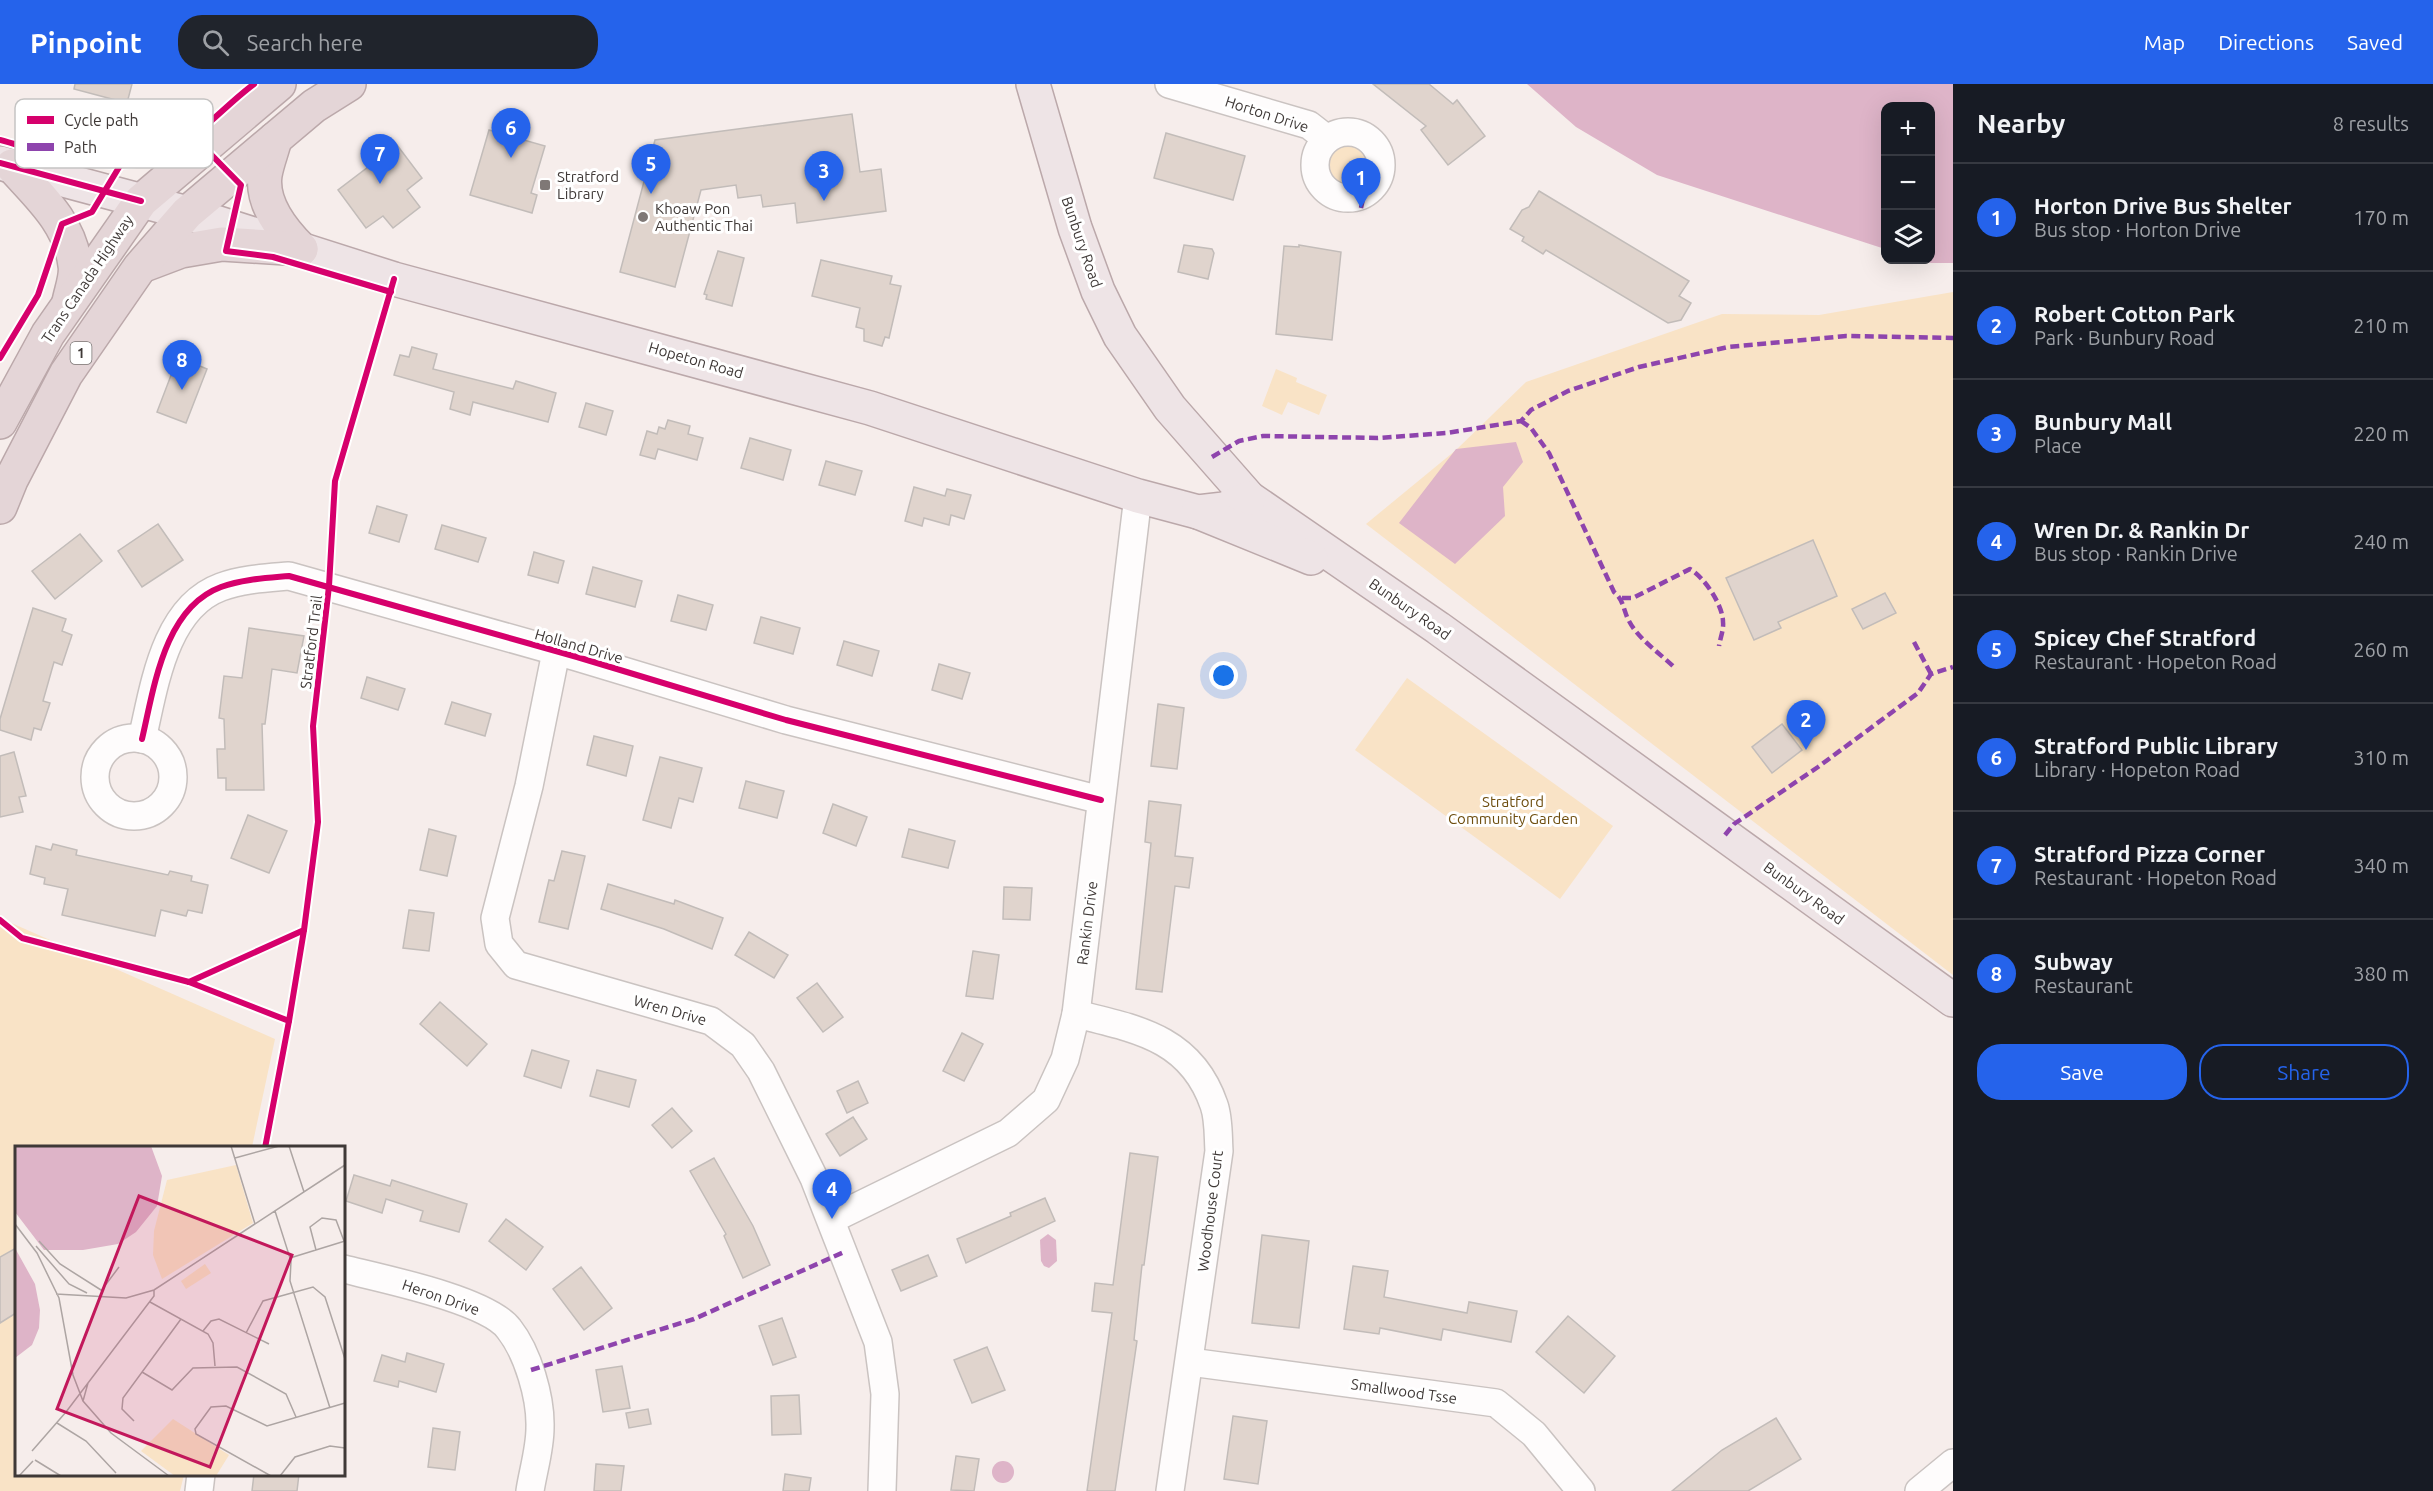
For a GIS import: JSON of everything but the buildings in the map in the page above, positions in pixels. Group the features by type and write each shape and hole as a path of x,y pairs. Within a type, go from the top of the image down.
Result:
{"highway":[{"name":"Trans Canada Highway","path":"213,140 279,84"},
{"name":"1","path":"0,507 10,480 66,374 140,267 187,213 314,106 349,84"},
{"path":"275,139 265,177 269,204 283,231 301,249"},
{"path":"6,165 50,208 67,235 76,266 69,304"},
{"name":"Trans Canada Highway","path":"0,422 48,333 141,201 180,168"},
{"path":"140,267 182,251 222,244 301,249"}],"main road":[{"name":"Bunbury Road","path":"1033,84 1075,228 1098,291 1120,336 1170,408 1249,498 1380,588 1953,1000"},
{"name":"Hopeton Road","path":"17,168 187,213 394,279 870,408 1138,496 1198,512 1224,509 1249,498"},
{"path":"1198,512 1380,588"}],"street":[{"name":"Horton Drive","path":"1169,84 1309,124 1327,139"},
{"name":"Rankin Drive","path":"832,1219 1008,1133 1046,1100 1065,1059 1076,1014 1138,496"},
{"name":"Holland Drive","path":"142,739 156,679 168,646 182,618 194,604 220,587 289,576 786,720 964,768 1101,800"},
{"name":"Wren Drive","path":"556,652 529,786 495,918 499,944 516,965 711,1021 743,1045 761,1071 832,1219 878,1342 885,1394 882,1491"},
{"name":"Woodhouse Court","path":"1076,1014 1138,1029 1172,1045 1197,1070 1215,1107 1219,1151 1170,1491"},
{"name":"Heron Drive","path":"345,1269 448,1297 485,1312 509,1328 531,1370 540,1427 530,1491"},
{"name":"Smallwood Tsse","path":"1190,1362 1496,1403 1534,1434 1581,1491"},
{"path":"1921,1490 1953,1463"},
{"path":"199,1491 201,1476"}],"green space":[{"path":"1344,141 1354,141 1366,148 1373,160 1373,170 1366,182 1354,189 1344,189 1329,178 1325,170 1325,160 1336,145"},
{"path":"1953,292 1953,975 1366,524 1456,450 1526,382 1722,314 1819,315"},
{"path":"1276,369 1297,378 1296,382 1327,395 1319,415 1288,402 1282,415 1262,406"},
{"name":"Stratford Community Garden","path":"1407,678 1613,826 1560,899 1355,750"},
{"path":"0,918 275,1039 252,1146 15,1146 15,1476 184,1476 180,1491 0,1491"}],"shaded area":[{"path":"1527,84 1953,84 1953,263 1935,263 1935,102 1881,102 1881,248 1657,175 1576,127"},
{"path":"1516,442 1523,462 1503,487 1505,516 1455,564 1399,523 1456,449"},
{"path":"1048,1234 1056,1240 1057,1261 1049,1268 1041,1261 1040,1240"},
{"path":"1003,1461 1011,1464 1014,1472 1011,1480 1003,1483 995,1480 992,1472 995,1464"}],"marked path":[{"path":"1361,208 1364,194"},
{"path":"1212,457 1239,441 1263,436 1378,438 1447,433 1521,421 1531,410 1568,391 1639,367 1728,347 1846,336 1953,338"},
{"path":"1521,421 1531,428 1549,453 1633,628 1644,641 1676,669"},
{"path":"1622,598 1633,598 1690,569 1707,585 1720,608 1723,625 1719,646"},
{"path":"1914,642 1931,674"},
{"path":"1725,835 1734,824 1818,767 1918,693 1931,674 1953,667"},
{"path":"531,1370 694,1319 844,1252"}],"cycle path":[{"path":"213,119 254,84"},
{"path":"0,140 15,144"},
{"path":"213,156 241,185 226,251 273,257 391,292"},
{"path":"0,163 15,167"},
{"path":"19,168 141,201"},
{"path":"0,358 38,295 62,224 92,212 119,168"},
{"name":"Stratford Trail","path":"189,982 304,930 318,822 313,726 329,586 335,481 394,279"},
{"name":"Stratford Trail","path":"142,739 157,674 174,631 186,612 202,597 229,584 289,576 577,657 786,720 1101,800"},
{"path":"0,920 22,938 189,982 289,1021 265,1146"},
{"path":"289,1021 304,930"}],"place":[{"name":"Stratford Public Library","path":"511,158"},
{"name":"Stratford Pizza Corner","path":"380,184"},
{"name":"Stratford Library","path":"545,185"},
{"name":"Spicey Chef Stratford","path":"651,194"},
{"name":"Bunbury Mall","path":"824,201"},
{"name":"Horton Drive Bus Shelter","path":"1361,208"},
{"name":"Khoaw Pon Authentic Thai","path":"643,217"},
{"name":"Subway","path":"182,390"},
{"name":"Robert Cotton Park","path":"1806,750"},
{"name":"Wren Dr. & Rankin Dr","path":"832,1219"}]}
